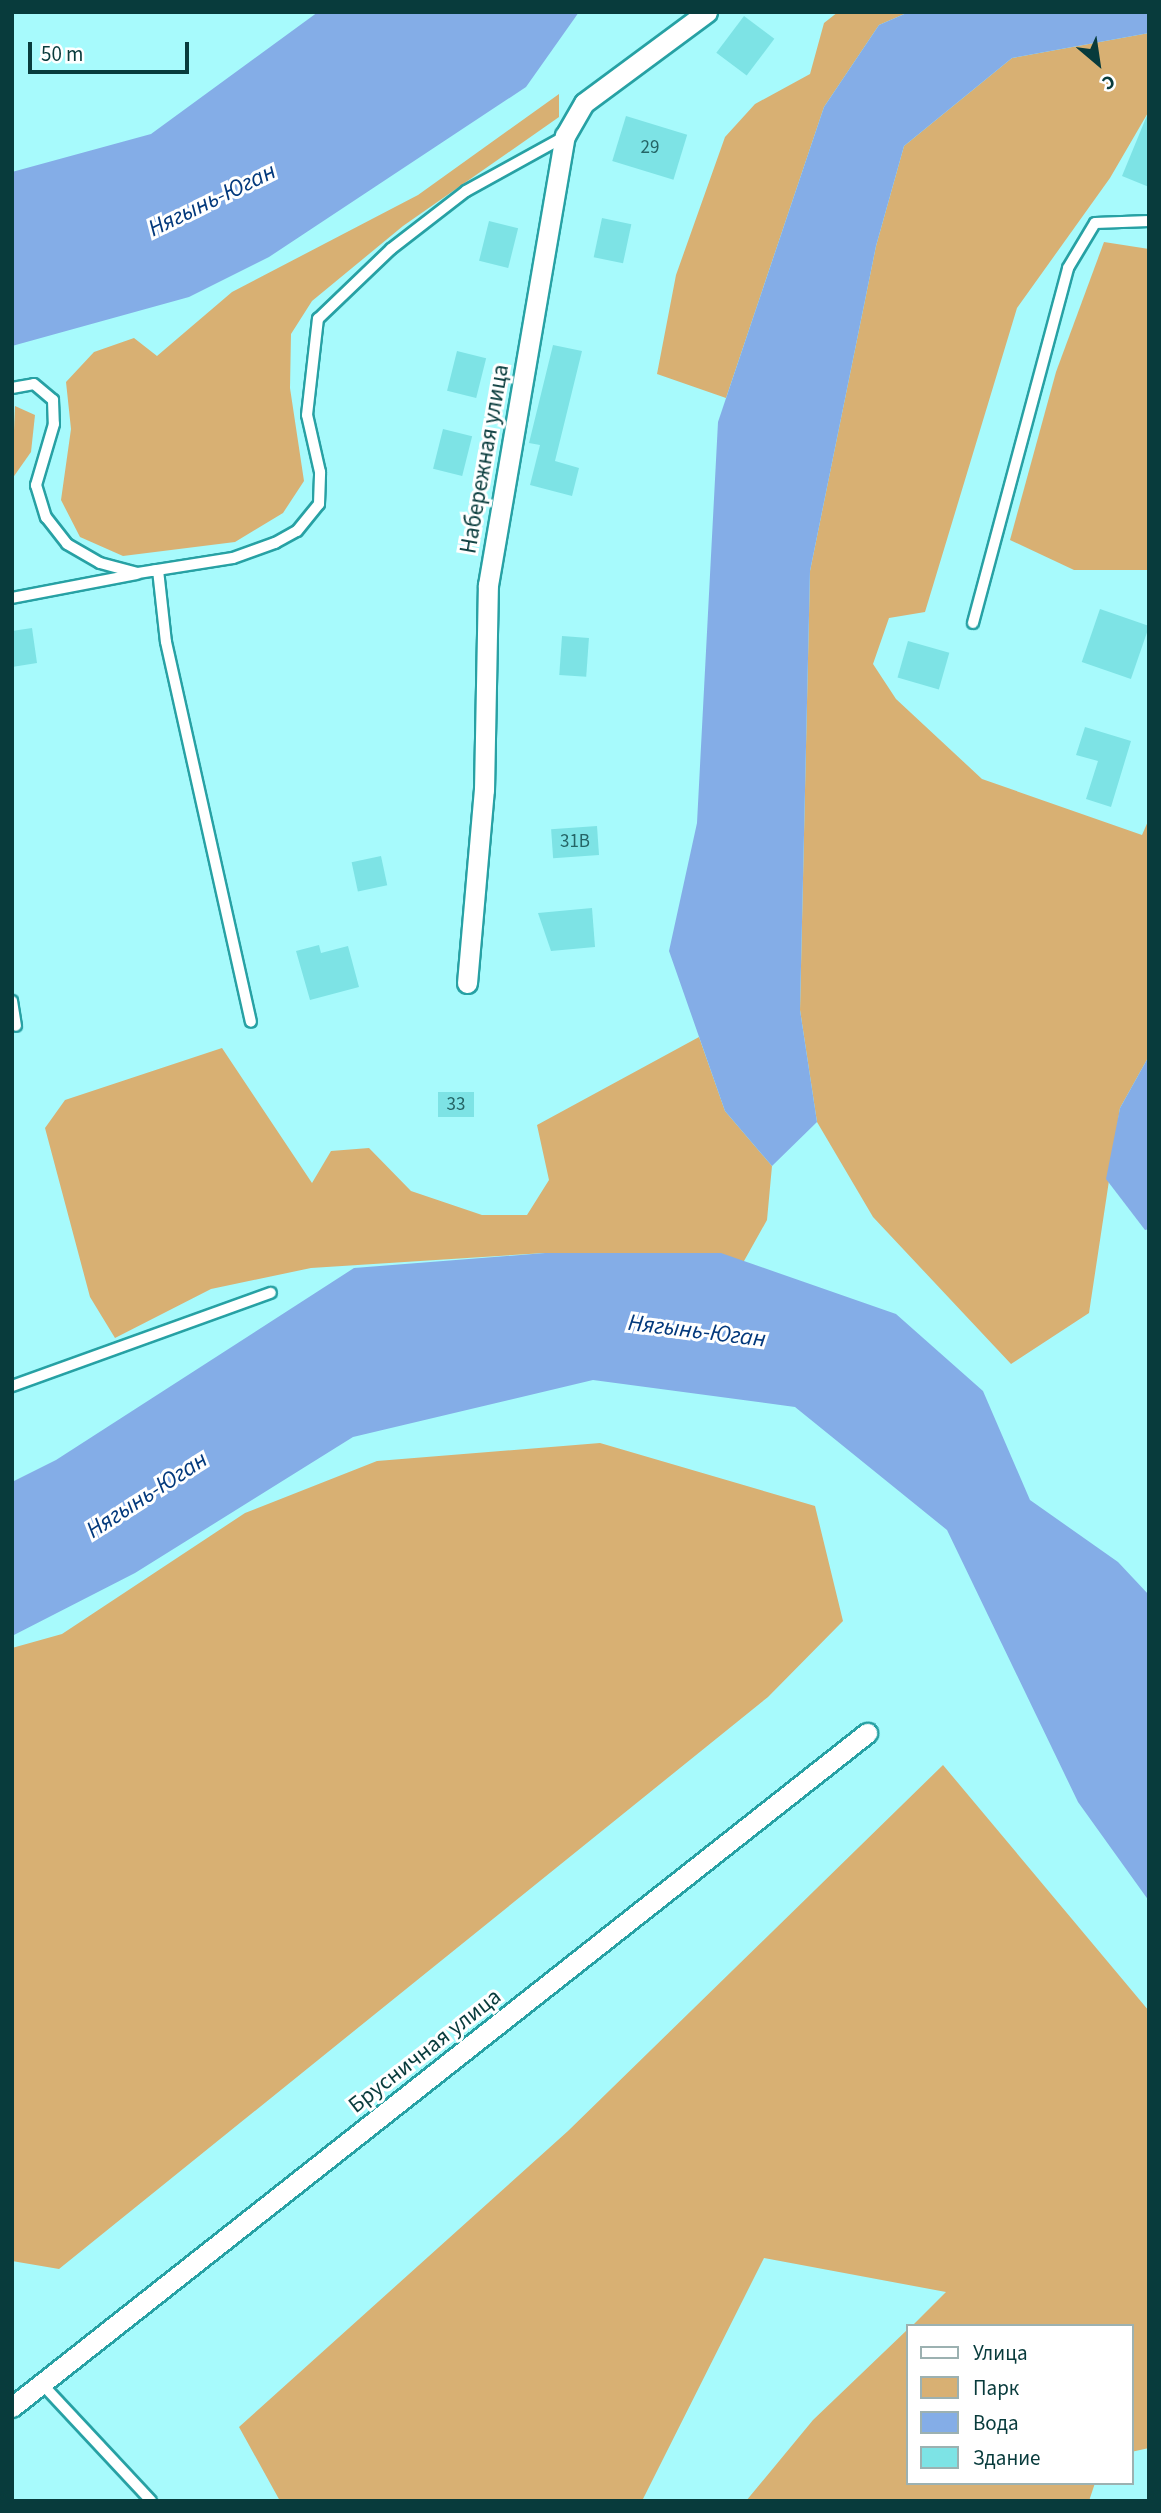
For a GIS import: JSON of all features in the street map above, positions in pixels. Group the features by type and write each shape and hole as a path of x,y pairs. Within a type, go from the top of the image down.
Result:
{"street":[{"name":"Набережная улица","path":"467,982 484,790 488,585 565,136 584,103 707,12"},
{"name":"Брусничная улица","path":"12,2407 867,1733"}],"lane":[{"path":"12,388 34,384 53,400 54,424 36,485 46,517 67,544 100,563 138,573 233,558 297,531 319,504 320,472 307,415 318,319 391,249 466,191 565,136"},
{"path":"973,623 1068,268 1095,223 1149,222"},
{"path":"12,598 158,570"},
{"path":"158,570 166,642 251,1022"},
{"path":"12,1001 16,1026"},
{"path":"12,1386 271,1293"},
{"path":"43,2385 151,2501"}],"green space":[{"path":"838,12 909,12 879,25 824,107 726,398 657,374 676,275 725,137 755,104 810,74 824,23"},
{"path":"1149,33 1149,111 1110,178 1017,308 925,612 889,618 873,664 896,699 982,779 1142,835 1149,819 1149,1056 1120,1108 1089,1313 1011,1364 873,1217 817,1122 800,1010 810,571 876,246 904,146 1012,58"},
{"path":"559,94 559,117 403,226 312,301 291,334 290,388 304,481 283,513 235,542 123,556 80,537 61,500 71,429 66,382 94,352 134,338 157,356 232,292 418,195"},
{"path":"1104,242 1149,249 1149,570 1074,570 1010,540 1056,372"},
{"path":"15,406 35,415 31,452 12,479"},
{"path":"699,1037 725,1111 772,1166 767,1220 744,1261 545,1253 311,1268 211,1289 115,1338 90,1297 45,1128 65,1100 222,1048 312,1183 331,1151 369,1148 411,1191 482,1215 527,1215 549,1180 537,1125"},
{"path":"600,1443 815,1506 843,1621 768,1697 59,2269 12,2261 12,1648 62,1634 245,1513 377,1461"},
{"path":"943,1765 1149,2011 1149,2448 1133,2452 1133,2324 914,2324 946,2292 764,2258 642,2501 280,2501 239,2427 568,2131"},
{"path":"906,2331 906,2485 1094,2485 1089,2501 746,2501 813,2420"}],"water":[{"name":"Нягынь-Юган","path":"318,12 579,12 526,87 269,257 189,297 12,346 12,172 151,134"},
{"path":"909,12 1149,12 1149,33 1012,58 904,146 876,246 810,571 800,1010 817,1122 772,1166 725,1111 669,951 697,823 718,422 824,107 879,25"},
{"path":"1149,1056 1149,1229 1145,1230 1106,1179 1120,1108"},
{"name":"Нягынь-Юган","path":"545,1253 721,1253 896,1314 983,1391 1030,1500 1118,1562 1149,1595 1149,1901 1078,1802 947,1530 795,1407 593,1380 353,1437 135,1573 12,1636 12,1482 56,1460 354,1268"}],"building":[{"path":"744,16 774,39 747,76 716,53"},
{"path":"1149,113 1149,187 1122,176"},
{"path":"626,116 687,135 673,180 612,161"},
{"path":"602,218 631,224 623,263 594,257"},
{"path":"489,221 518,228 508,268 479,261"},
{"path":"553,345 582,351 555,461 579,468 572,496 530,485 540,445 529,443"},
{"path":"457,351 486,358 476,398 447,391"},
{"path":"443,429 472,436 462,476 433,469"},
{"path":"1100,609 1149,626 1131,679 1082,662"},
{"path":"32,628 37,663 12,667 12,631"},
{"path":"562,636 589,638 586,677 559,675"},
{"path":"908,641 949,653 939,689 898,678"},
{"path":"1085,727 1131,741 1111,807 1086,799 1098,761 1076,755"},
{"path":"597,826 599,855 553,858 551,829"},
{"path":"381,856 387,885 358,892 352,862"},
{"path":"592,908 595,947 551,951 538,913"},
{"path":"319,945 321,953 348,946 359,987 310,1000 296,951"},
{"path":"438,1092 474,1092 474,1117 438,1117"}]}
